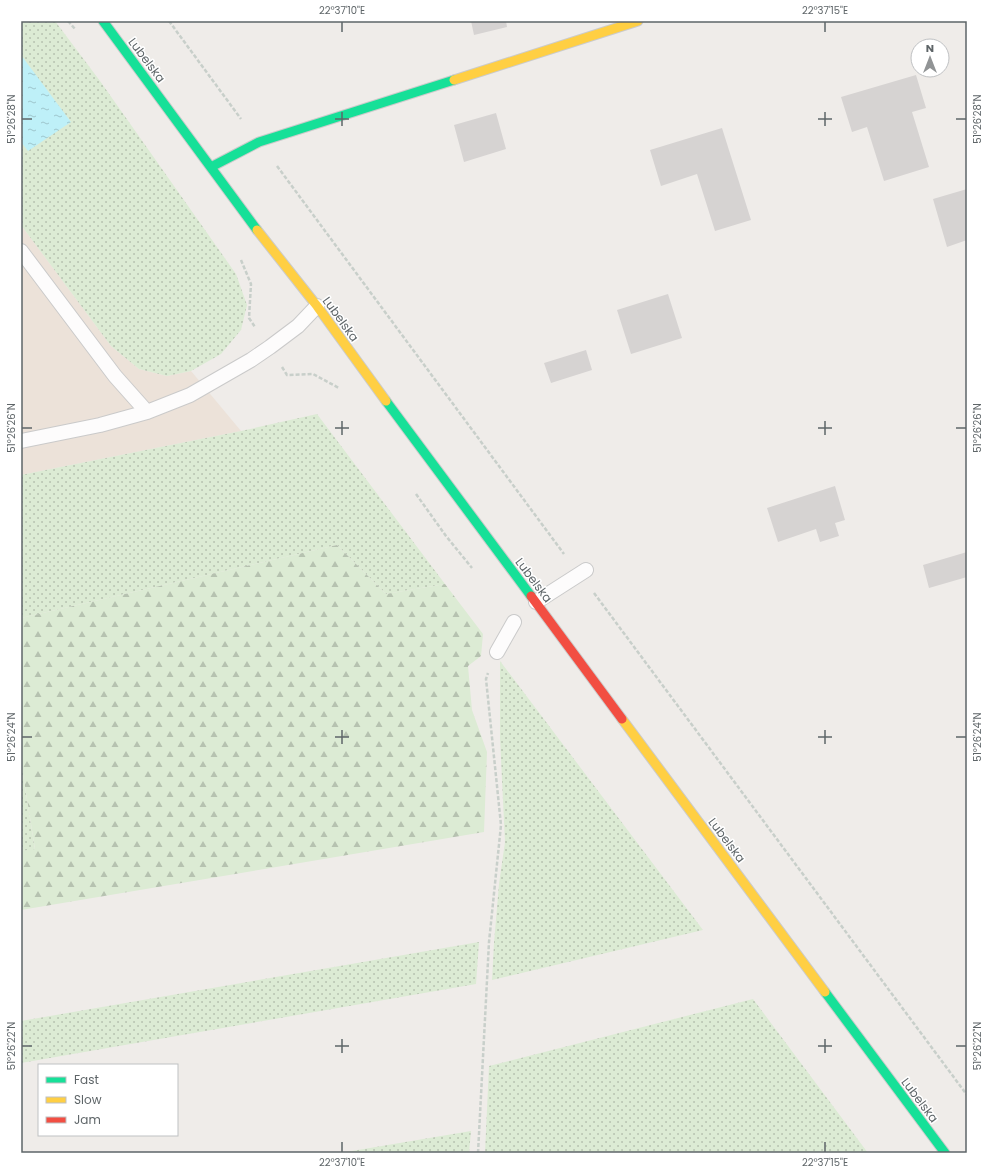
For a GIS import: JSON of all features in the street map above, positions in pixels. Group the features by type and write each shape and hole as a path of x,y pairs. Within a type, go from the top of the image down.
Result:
{"main road":[{"name":"Lubelska","path":"103,21 265,241 317,306 390,408 426,454 945,1153"},
{"path":"211,167 259,142 638,21"}],"lane":[{"path":"21,251 26,265 115,376 147,412"},
{"path":"21,441 100,425 147,412 190,395 219,379 270,347 298,326 317,306"},
{"path":"536,602 586,570"},
{"path":"497,652 514,622"}],"path":[{"path":"68,21 78,34"},
{"path":"240,255 251,284 249,318 270,347 287,375 313,374 344,391"},
{"path":"415,492 446,536 475,573"},
{"path":"478,1153 489,942 501,825 486,679 493,658 497,652"}],"shaded area":[{"path":"21,225 111,346 139,369 167,376 191,371 241,431 21,475"}],"green space":[{"path":"21,21 55,21 100,81 236,274 247,305 241,330 221,354 191,371 167,376 139,369 111,346 21,225"},
{"path":"317,414 445,584 386,594 337,545 21,618 21,475 241,431"},
{"path":"337,545 386,594 445,584 483,634 481,656 468,666 472,710 487,752 484,832 21,910 21,851 35,849 21,761 21,618"},
{"path":"500,661 703,930 492,980 499,884 505,842 500,738"},
{"path":"21,761 35,850 21,851"},
{"path":"479,942 476,984 21,1063 21,1021"},
{"path":"753,999 868,1153 485,1153 489,1066"},
{"path":"471,1131 469,1153 340,1153"}],"water":[{"path":"21,55 71,122 28,151 21,142"}],"building":[{"path":"471,21 506,21 507,27 474,35"},
{"path":"910,77 910,78 917,78 926,108 912,112 929,167 884,181 867,127 852,132 841,97"},
{"path":"496,113 506,149 464,162 454,125"},
{"path":"722,128 751,220 715,231 697,174 661,186 650,150"},
{"path":"967,189 967,240 947,247 933,199"},
{"path":"668,294 682,338 631,354 617,310"},
{"path":"586,350 592,370 551,383 544,363"},
{"path":"835,486 845,520 835,523 839,536 820,542 816,529 778,542 767,508"},
{"path":"967,552 967,577 929,588 923,565"}],"traffic: fast":[{"path":"103,21 257,230"},
{"path":"211,167 259,142 454,80"},
{"path":"386,401 531,596"},
{"path":"825,992 945,1153"}],"traffic: slow":[{"path":"454,80 638,21"},
{"path":"257,230 317,306 386,401"},
{"path":"622,719 825,992"}],"traffic: jam":[{"path":"531,596 622,719"}]}
